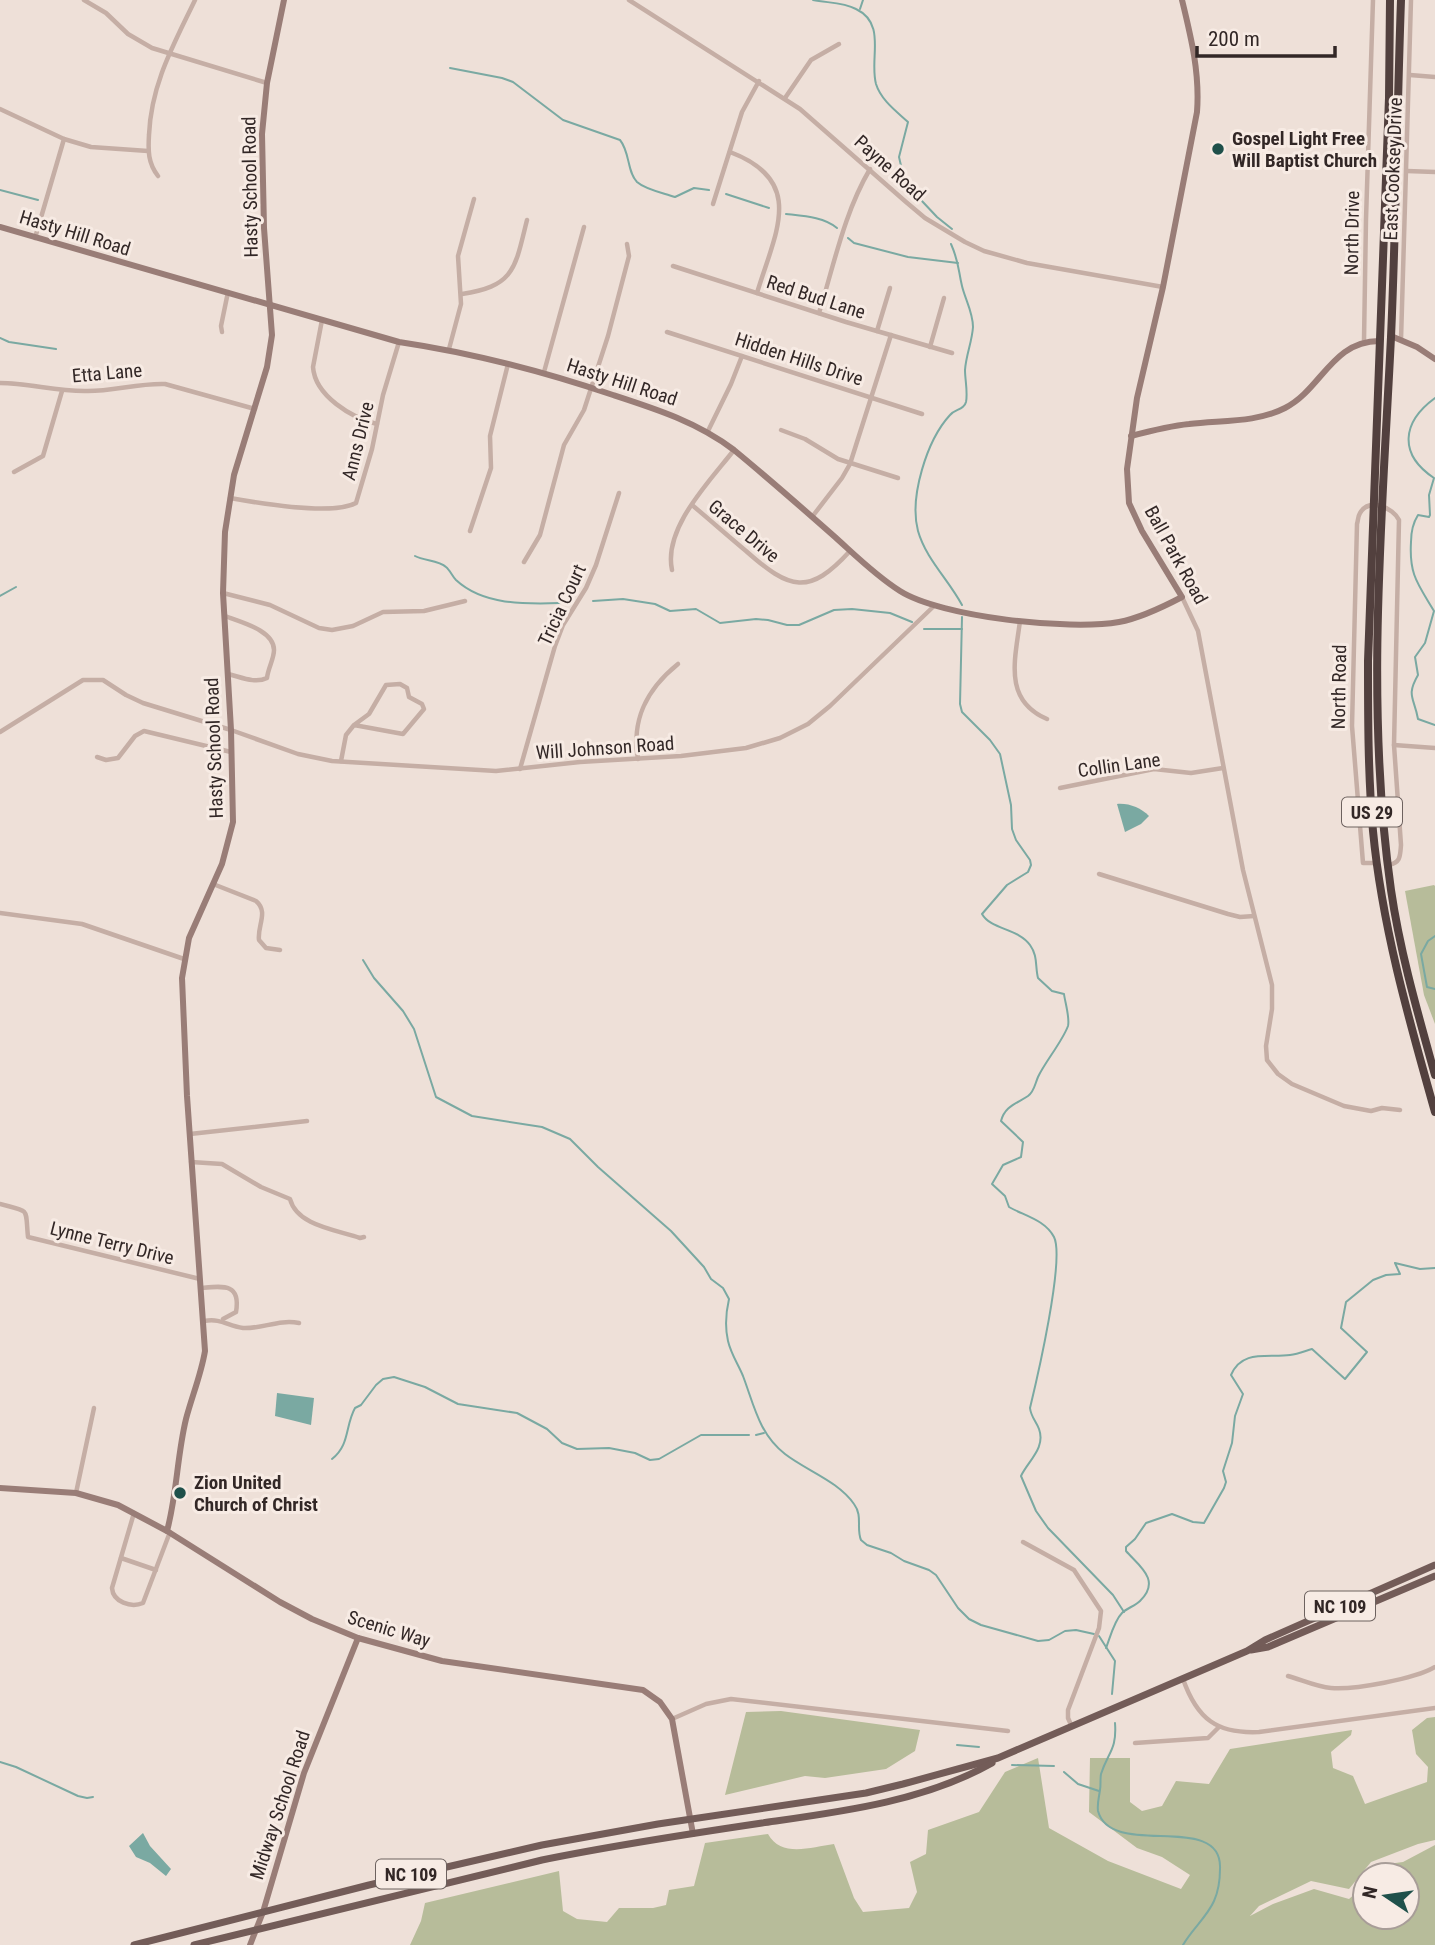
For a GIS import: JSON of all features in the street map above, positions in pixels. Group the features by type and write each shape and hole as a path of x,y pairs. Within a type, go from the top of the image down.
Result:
{"highway":[{"name":"US 29","path":"1390,0 1379,341 1380,780 1388,865 1401,944 1435,1075"},
{"name":"US 29","path":"1401,0 1391,336 1378,506 1368,724 1373,833 1378,863 1398,972 1435,1112"},
{"path":"1382,301 1386,332 1391,336"},
{"path":"1379,341 1382,344 1382,360 1388,388"}],"main road":[{"name":"NC 109","path":"134,1945 517,1850 691,1819 866,1793 998,1758 1247,1651 1265,1640 1435,1565"},
{"name":"NC 109","path":"1247,1651 1269,1647 1435,1576"},
{"name":"NC 109","path":"194,1945 542,1860 600,1848 824,1814 902,1798 966,1777 998,1758"}],"street":[{"path":"84,0 106,13 140,43 168,55 267,83"},
{"path":"158,176 150,166 148,151 152,102 168,55 195,0"},
{"name":"Hasty School Road","path":"168,1532 186,1418 202,1370 205,1351 182,997 184,959 196,920 228,849 233,822 223,593 225,532 229,498 255,410 272,335 261,168 267,83 284,0"},
{"name":"Payne Road","path":"629,0 785,98 816,121 925,218 984,251 1027,263 1163,287"},
{"name":"Ball Park Road","path":"1182,0 1195,55 1197,112 1163,287 1137,398 1127,469 1129,503 1198,631 1223,768 1254,916 1272,985 1267,1060 1272,1068 1292,1084 1344,1106 1371,1111 1381,1108 1400,1110"},
{"name":"North Drive","path":"1364,341 1373,0"},
{"name":"East Cooksey Drive","path":"1401,340 1411,0"},
{"path":"785,98 811,60 839,44"},
{"path":"1410,75 1435,77"},
{"path":"713,204 746,101 759,81"},
{"path":"0,109 64,139 91,147 148,151"},
{"path":"35,238 64,139"},
{"path":"730,152 763,169 773,181 779,196 778,223 757,293"},
{"path":"820,313 850,211 859,187 870,169"},
{"path":"1407,171 1435,172"},
{"path":"449,349 462,294 457,273 458,256 474,199"},
{"path":"462,294 487,290 506,277 516,261 527,220"},
{"name":"Hasty Hill Road","path":"0,227 399,342 449,349 544,372 683,419 708,431 734,450 900,591 934,606 1020,621 1080,625 1119,622 1153,611 1182,597"},
{"path":"544,372 584,227"},
{"path":"524,562 540,535 564,445 580,418 608,336 629,256 627,244"},
{"name":"Red Bud Lane","path":"673,266 952,353"},
{"path":"877,331 890,288"},
{"path":"222,332 228,292"},
{"path":"930,347 944,298"},
{"path":"322,320 313,375 338,408 377,424"},
{"name":"Hidden Hills Drive","path":"667,332 922,414"},
{"path":"812,517 850,464 891,335"},
{"path":"1391,336 1435,359"},
{"path":"1131,436 1175,426 1238,420 1277,412 1295,402 1341,354 1364,341 1379,341"},
{"name":"Anns Drive","path":"229,498 295,508 353,505 360,490 399,342"},
{"path":"708,431 742,356"},
{"path":"470,531 491,468 490,436 508,363"},
{"name":"Etta Lane","path":"0,383 62,391 165,384 255,410"},
{"path":"14,471 43,456 62,391"},
{"path":"781,430 805,439 829,455 850,464 898,478"},
{"path":"672,570 671,547 680,525 734,450"},
{"name":"Tricia Court","path":"520,769 555,646 563,625 586,588 596,565 618,493"},
{"name":"Grace Drive","path":"692,505 766,569 789,582 806,583 820,578 834,569 850,551"},
{"path":"1378,506 1396,513 1399,520 1394,745 1401,845 1399,859 1388,865"},
{"name":"North Road","path":"1378,506 1366,508 1360,513 1357,524 1352,726 1363,863 1378,863"},
{"path":"223,593 270,605 319,628 332,631 353,626 383,612 424,611 465,601"},
{"name":"Will Johnson Road","path":"0,732 83,680 93,678 103,680 143,703 298,754 341,761 496,771 746,748 780,738 808,724 857,681 934,606"},
{"path":"225,616 266,635 273,644 274,651 265,680 257,681 228,674"},
{"path":"1020,621 1015,684 1030,709 1047,719"},
{"path":"638,759 635,733 641,709 651,691 678,664"},
{"path":"341,761 346,734 354,725 369,714 386,685 400,684 407,688 410,697 422,704 424,709 407,733 403,734 354,725"},
{"path":"97,757 106,760 118,758 135,736 144,732 232,752"},
{"path":"1394,745 1435,748"},
{"name":"Collin Lane","path":"1060,788 1154,769 1191,773 1223,768"},
{"path":"1098,874 1227,914 1254,916"},
{"path":"213,884 261,905 263,913 259,940 266,948 280,950"},
{"path":"0,914 82,924 184,959"},
{"path":"190,1134 307,1121"},
{"path":"191,1162 213,1163 232,1168 261,1187 290,1199 292,1208 303,1219 364,1237"},
{"name":"Lynne Terry Drive","path":"0,1204 24,1210 27,1215 27,1237 200,1279"},
{"path":"201,1288 228,1287 237,1296 236,1312 228,1318 204,1321"},
{"path":"219,1320 247,1328 287,1321 299,1323"},
{"path":"76,1493 94,1408"},
{"name":"Scenic Way","path":"0,1488 50,1489 76,1493 135,1512 280,1602 358,1638 442,1661 643,1689 660,1702 672,1719"},
{"path":"135,1512 112,1588 112,1595 116,1600 141,1605 146,1599 168,1532"},
{"path":"1023,1542 1074,1570 1101,1611 1099,1628 1068,1710 1072,1727"},
{"path":"121,1558 156,1570"},
{"name":"Midway School Road","path":"250,1945 263,1912 304,1773 358,1638"},
{"path":"1288,1676 1334,1688 1407,1677 1435,1667"},
{"path":"1183,1679 1196,1709 1219,1727 1237,1732 1259,1732 1435,1708"},
{"path":"693,1833 672,1719 706,1704 731,1699 1008,1731"},
{"path":"1135,1744 1209,1738 1219,1727"}],"green space":[{"path":"1434,885 1435,1024 1424,995 1405,891"},
{"path":"781,1711 920,1730 915,1751 886,1769 825,1778 805,1776 725,1795 746,1712"},
{"path":"1435,1717 1435,1840 1374,1861 1351,1861 1349,1889 1311,1881 1259,1906 1250,1916 1273,1904 1314,1889 1349,1899 1351,1897 1351,1931 1421,1931 1421,1861 1405,1861 1435,1845 1435,1945 410,1945 421,1921 425,1903 559,1871 563,1911 577,1919 607,1922 619,1908 653,1908 666,1905 669,1890 694,1886 705,1843 768,1834 781,1846 789,1849 834,1844 854,1898 863,1912 909,1908 917,1892 910,1862 926,1854 928,1830 979,1812 1005,1772 1038,1758 1049,1828 1108,1861 1181,1889 1190,1875 1162,1857 1137,1848 1089,1812 1090,1758 1130,1758 1130,1802 1142,1811 1162,1806 1176,1781 1209,1784 1230,1749 1352,1730 1351,1735 1331,1752 1333,1768 1353,1776 1365,1804 1427,1782 1428,1767 1416,1754 1412,1730 1427,1718"}],"water":[{"path":"1117,804 1134,807 1149,816 1141,824 1125,832"},
{"path":"277,1393 314,1398 311,1425 275,1416"},
{"path":"143,1833 150,1846 171,1869 166,1876 150,1863 136,1857 129,1846"}],"waterway":[{"path":"813,0 851,7 865,15 871,23 875,42 874,74 878,90 908,122 899,157 905,183 952,229"},
{"path":"860,9 863,0"},
{"path":"450,68 513,82 563,120 620,140 634,178 645,187 675,197 694,188 709,190"},
{"path":"0,190 38,200"},
{"path":"726,194 769,208"},
{"path":"786,214 820,219 837,228"},
{"path":"848,238 854,243 908,257 958,263"},
{"path":"951,244 973,321 965,370 967,398 963,407 952,413 942,426 927,454 918,486 916,517 926,551 962,605"},
{"path":"0,338 9,342 56,349"},
{"path":"1435,398 1416,417 1409,438 1414,459 1434,478 1429,495 1430,515 1418,515 1416,518 1411,553 1416,579 1434,611 1425,643 1415,657 1418,675 1412,688 1412,697 1418,719 1435,725"},
{"path":"415,556 443,565 456,580 479,595 506,602 562,603"},
{"path":"0,596 16,587"},
{"path":"593,601 623,599 655,604 670,611 696,609 720,623 756,619 799,625 834,610 852,609 890,613 912,622"},
{"path":"962,617 962,712 1000,754 1011,805 1012,829 1031,865 1028,872 1007,885 982,914 992,923 1019,935 1030,945 1038,978 1052,991 1064,994 1068,1019 1068,1026 1041,1071 1032,1092 1015,1103 1003,1116 1001,1121 1023,1142 1021,1157 1003,1165 992,1184 1005,1196 1009,1207 1040,1222 1050,1231 1056,1249 1049,1320 1030,1408 1041,1436 1038,1448 1021,1476 1036,1511 1048,1528 1113,1595 1124,1612"},
{"path":"924,629 962,629"},
{"path":"1435,936 1428,941 1421,954 1427,987 1435,989"},
{"path":"363,960 414,1029 436,1097 472,1116 542,1127 570,1139 671,1231 704,1267 711,1279 723,1288 729,1299 726,1325 729,1346 763,1428 785,1454 847,1496 857,1508 861,1540 867,1545 929,1570 936,1575 958,1608 969,1619 981,1625 1038,1641 1049,1640 1065,1631 1076,1630 1094,1634"},
{"path":"1106,1648 1119,1616 1140,1601 1149,1586 1146,1573 1126,1551 1126,1547 1146,1523 1172,1514 1204,1523 1224,1488 1226,1482 1223,1471 1232,1443 1235,1416 1243,1394 1231,1375 1236,1367 1242,1361 1256,1356 1290,1355 1312,1349 1345,1379 1367,1352 1341,1328 1346,1302 1373,1280 1400,1274 1395,1263 1420,1269 1435,1268"},
{"path":"332,1459 342,1448 355,1408 361,1405 383,1379 394,1377 425,1387 458,1404 517,1413 547,1429 562,1443 577,1449 609,1448 635,1453 650,1460 659,1459 701,1435 749,1435"},
{"path":"756,1435 764,1433"},
{"path":"1099,1636 1115,1661 1112,1694"},
{"path":"1115,1723 1113,1745 1101,1774 1098,1803 1098,1811 1107,1825 1123,1832 1204,1842 1216,1852 1220,1869 1215,1897 1211,1907 1183,1945"},
{"path":"957,1745 979,1747"},
{"path":"0,1762 78,1796 93,1797"},
{"path":"1012,1765 1054,1766"},
{"path":"1064,1772 1078,1784 1099,1791"}],"place":[{"name":"Gospel Light Free Will Baptist Church","path":"1218,149"},
{"name":"Zion United Church of Christ","path":"180,1493"}]}
